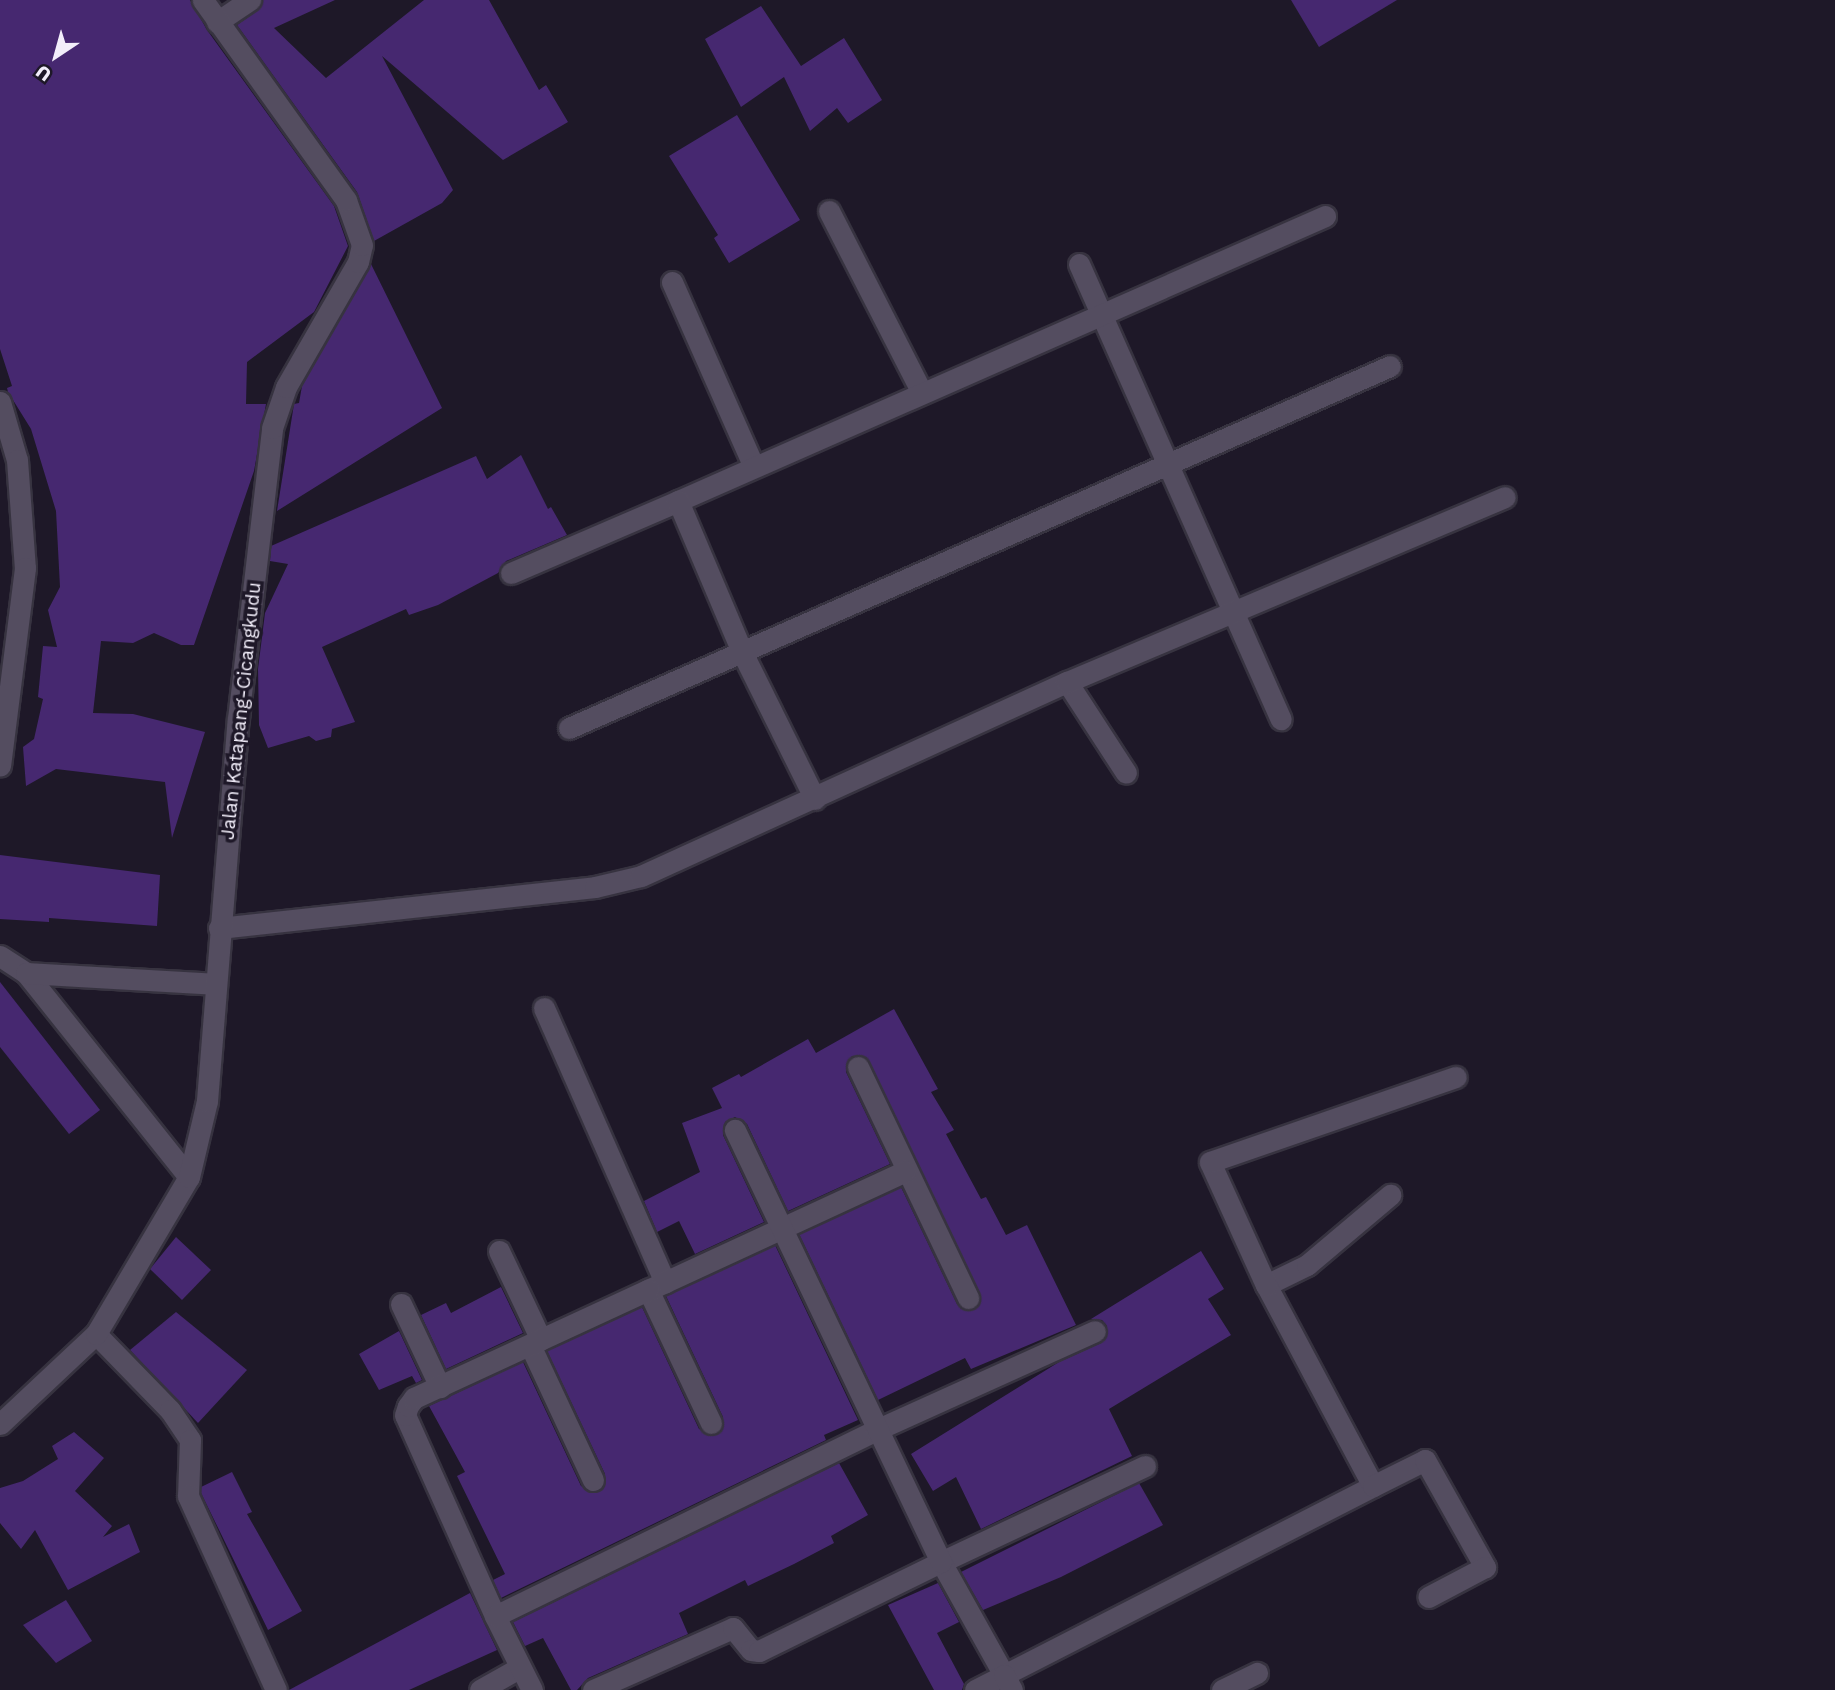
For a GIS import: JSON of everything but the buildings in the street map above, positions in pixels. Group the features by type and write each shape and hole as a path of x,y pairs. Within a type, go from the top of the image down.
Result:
{"street":[{"name":"Jalan Katapang-Cicangkudu","path":"0,1424 96,1334 189,1177 207,1101 214,984 238,719 272,428 286,387 358,262 362,245 346,200 203,0"},
{"path":"217,22 250,0"},
{"path":"829,211 921,391"},
{"path":"511,573 1325,216"},
{"path":"1079,264 1280,719"},
{"path":"672,282 754,467"},
{"path":"569,728 1390,366"},
{"path":"0,402 18,460 25,568 0,765"},
{"path":"219,928 595,887 641,876 1067,682 1505,497"},
{"path":"678,502 742,652 815,799"},
{"path":"1067,682 1126,773"},
{"path":"0,956 26,973 189,1177"},
{"path":"26,973 214,984"},
{"path":"544,1008 711,1423"},
{"path":"858,1067 905,1171 968,1298"},
{"path":"1373,1486 1266,1285 1210,1162 1456,1077"},
{"path":"735,1130 941,1562 1008,1682"},
{"path":"532,1690 519,1668 405,1415 414,1398 905,1171"},
{"path":"1266,1285 1307,1265 1390,1195"},
{"path":"499,1251 593,1480"},
{"path":"401,1304 440,1387"},
{"path":"495,1616 876,1430 1095,1331"},
{"path":"96,1334 186,1433 188,1496 276,1690"},
{"path":"975,1690 1008,1682 1425,1460 1485,1567 1428,1597"},
{"path":"593,1690 733,1628 751,1650 759,1651 1145,1466"},
{"path":"480,1690 519,1668"},
{"path":"1222,1690 1257,1673"}]}
